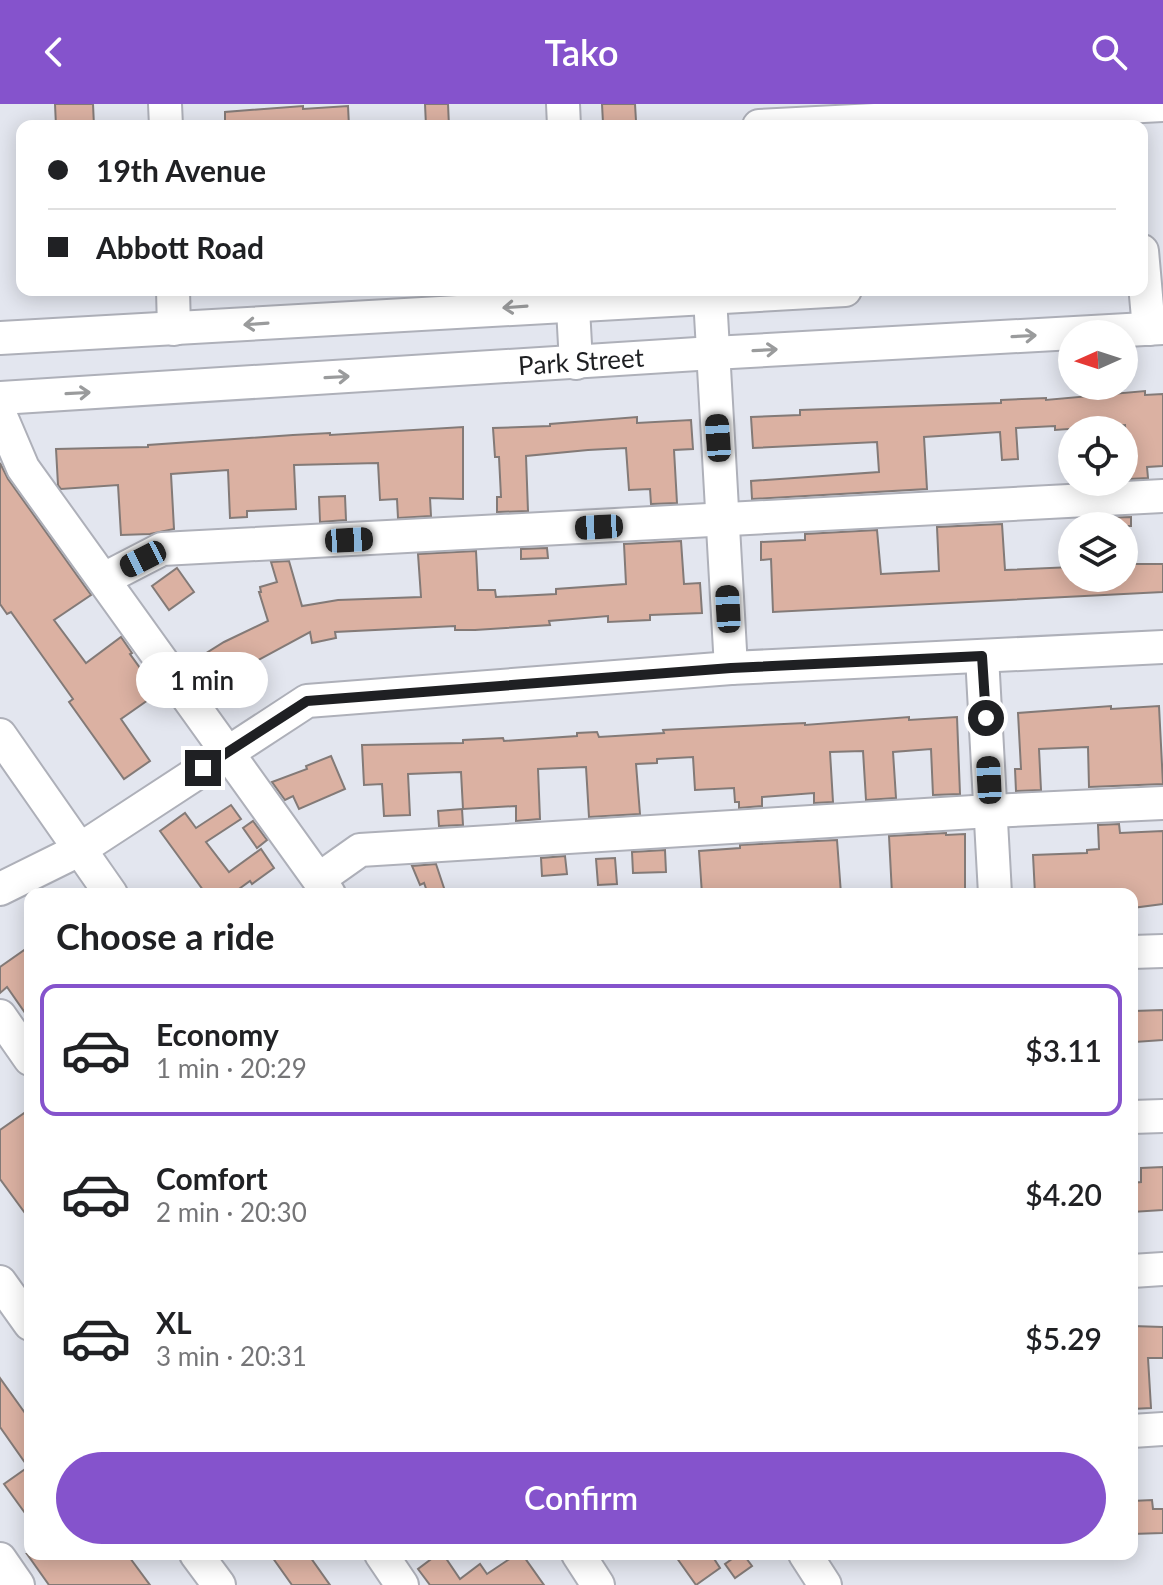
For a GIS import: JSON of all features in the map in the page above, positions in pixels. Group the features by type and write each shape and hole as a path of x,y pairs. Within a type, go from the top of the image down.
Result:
{"street":[{"path":"902,120 1140,110"},
{"path":"1148,268 1156,328"},
{"path":"173,296 174,329"},
{"path":"0,338 174,329 572,297 729,296"},
{"path":"572,297 576,363"},
{"path":"710,297 731,668"},
{"name":"Park Street","path":"0,397 1156,328"},
{"path":"0,397 23,468 324,887 360,850 1163,803"},
{"path":"104,579 162,549 1163,496"},
{"path":"0,889 79,850 307,701 731,668 1163,647"},
{"path":"982,656 995,888"},
{"path":"0,735 107,888"},
{"path":"1138,952 1163,951"},
{"path":"0,1016 24,1050"},
{"path":"1138,1117 1163,1116"},
{"path":"1138,1271 1163,1269"},
{"path":"0,1282 24,1316"},
{"path":"1138,1431 1163,1429"},
{"path":"0,1559 18,1585"},
{"path":"200,1560 219,1585"},
{"path":"385,1560 402,1585"},
{"path":"582,1560 598,1585"},
{"path":"809,1560 825,1585"}],"building":[{"path":"55,104 93,104 94,120 56,120"},
{"path":"425,104 448,104 449,120 426,120"},
{"path":"602,104 635,104 636,120 603,120"},
{"path":"348,106 349,120 225,120 225,112"},
{"path":"1145,391 1145,395 1163,394 1163,466 1147,467 1148,478 1138,479 1138,416 1058,416 1058,430 1055,430 1055,426 1016,428 1018,459 1002,460 1000,432 924,437 927,489 752,499 751,481 879,472 877,442 753,448 751,417 800,415 800,410 1001,403 1001,400 1046,398 1138,400 1138,392"},
{"path":"637,417 637,423 691,420 693,449 674,450 677,503 651,504 650,489 629,490 626,448 526,456 528,511 497,512 497,497 501,497 499,457 495,457 493,428"},
{"path":"463,427 463,499 430,498 431,516 398,518 397,499 380,500 378,463 294,465 296,509 247,511 247,517 230,518 228,470 171,474 174,529 150,534 121,535 118,485 61,489 58,485 56,449 148,447 293,435"},
{"path":"0,463 8,479 91,595 54,620 86,663 121,637 158,693 121,719 150,761 124,779 69,702 73,699 11,612 7,614 0,604"},
{"path":"345,496 346,520 320,522 319,497"},
{"path":"1002,524 1005,570 1058,568 1058,592 1138,592 1138,564 1163,564 1163,592 773,612 771,559 761,560 761,542 805,540 805,534 877,530 881,574 939,571 937,527"},
{"path":"681,541 684,584 700,583 702,613 650,615 650,620 608,622 608,616 549,621 550,625 475,630 455,630 455,626 335,632 336,638 312,643 310,632 205,689 193,672 197,669 192,662 224,642 268,621 259,592 260,587 277,582 271,562 289,561 302,606 338,600 421,597 418,554 476,551 478,590 495,590 496,597 556,594 556,589 626,584 624,544"},
{"path":"547,548 548,558 521,559 521,549"},
{"path":"177,568 194,592 169,610 152,586"},
{"path":"1111,706 1111,709 1159,706 1163,784 1089,787 1088,747 1039,749 1041,790 1016,791 1015,769 1021,769 1018,713"},
{"path":"909,717 909,720 957,717 960,794 933,795 931,749 893,752 896,798 866,800 863,751 830,752 833,802 814,803 814,793 762,797 762,806 739,808 739,802 735,802 734,788 695,790 693,757 657,759 657,763 636,764 640,814 589,817 586,767 538,769 540,819 516,821 516,806 463,809 461,772 408,774 410,815 384,816 382,784 364,785 362,745 463,743 463,740 503,738 504,741 597,732 599,737 664,733 663,730 805,725"},
{"path":"331,756 345,789 299,809 293,796 285,800 272,782 307,769 306,766"},
{"path":"231,805 241,819 206,842 229,872 261,849 274,868 252,884 250,881 240,888 202,888 160,831 185,813 196,828"},
{"path":"462,809 463,825 439,826 438,811"},
{"path":"253,821 267,840 257,848 243,828"},
{"path":"1119,824 1120,833 1163,831 1163,904 1138,907 1138,888 1035,888 1033,855 1087,853 1087,850 1099,849 1098,825"},
{"path":"965,834 965,888 892,888 889,836"},
{"path":"837,840 841,888 702,888 699,851 740,848 740,845"},
{"path":"665,850 666,872 633,873 632,852"},
{"path":"565,856 567,874 542,876 541,858"},
{"path":"615,858 617,884 598,885 596,859"},
{"path":"436,864 444,888 426,888 424,883 420,885 412,866"},
{"path":"24,950 24,1011 7,987 0,993 0,967"},
{"path":"1163,1010 1163,1040 1138,1042 1138,1011"},
{"path":"24,1113 24,1212 0,1179 0,1130"},
{"path":"1163,1167 1163,1210 1138,1212 1141,1168"},
{"path":"1138,1326 1163,1327 1163,1358 1148,1358 1151,1408 1138,1409"},
{"path":"0,1378 24,1412 24,1461 0,1427"},
{"path":"24,1470 24,1512 4,1484"},
{"path":"1152,1500 1153,1509 1163,1509 1163,1533 1138,1534 1138,1501"},
{"path":"31,1560 131,1560 150,1585 49,1585"},
{"path":"274,1560 312,1560 330,1585 292,1585"},
{"path":"430,1560 447,1560 460,1579 480,1564 487,1574 508,1560 526,1560 544,1585 430,1585 418,1569"},
{"path":"678,1560 715,1560 720,1568 696,1585"},
{"path":"731,1560 748,1560 752,1566 735,1578 725,1564"}],"route":[{"path":"203,768 307,701 731,668 982,656 986,718"}]}
